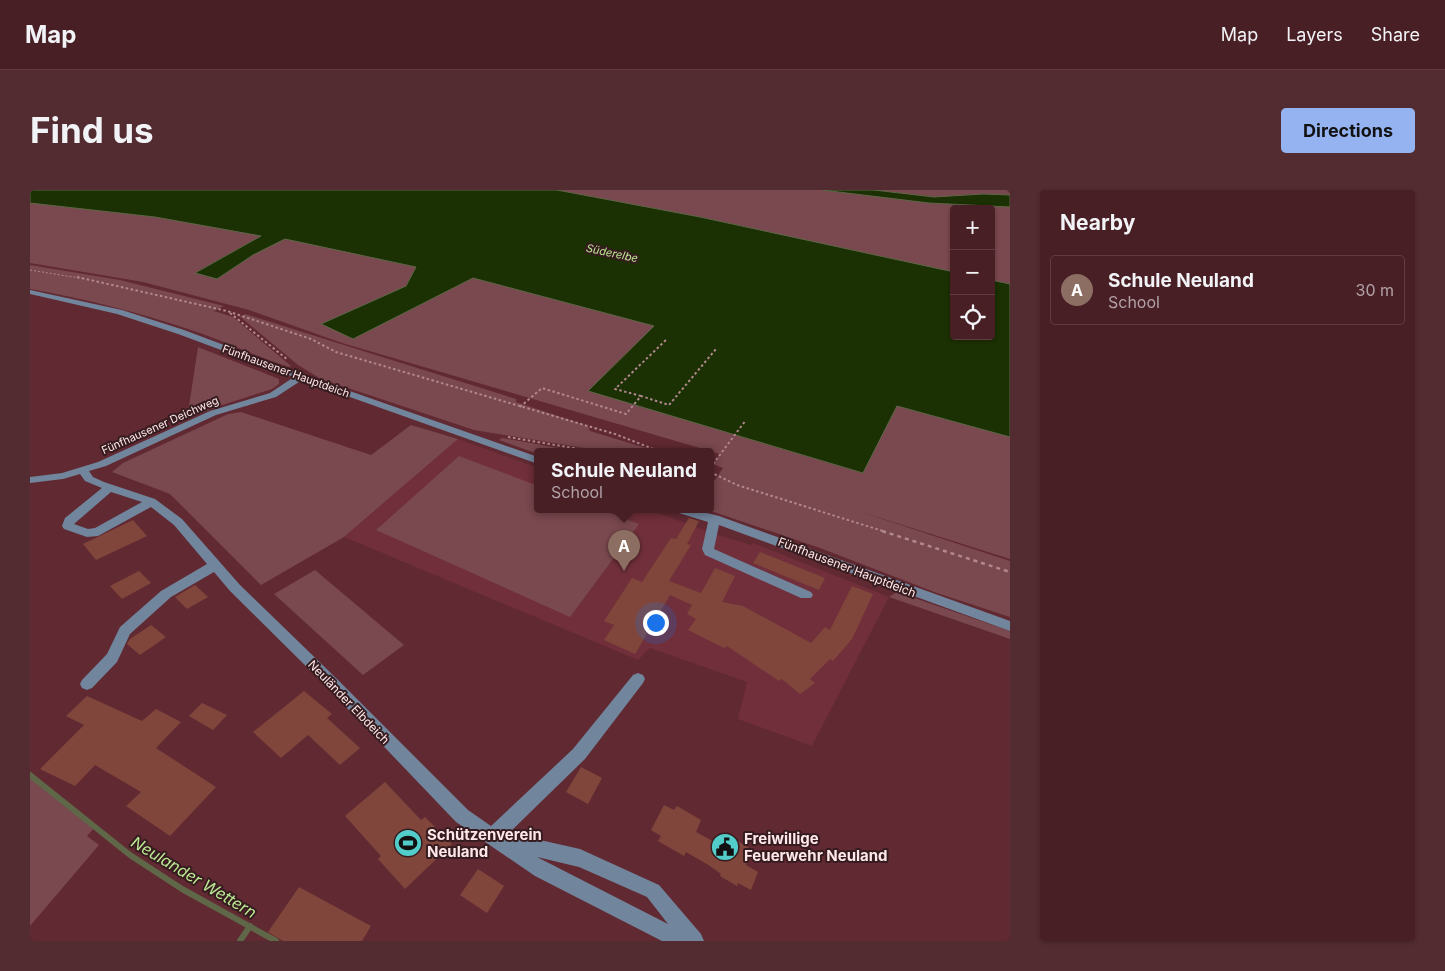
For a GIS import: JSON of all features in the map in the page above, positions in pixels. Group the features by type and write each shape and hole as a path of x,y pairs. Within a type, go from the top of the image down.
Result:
{"street":[{"name":"Fünfhausener Hauptdeich","path":"30,292 86,304 151,322 534,460"},
{"name":"Fünfhausener Deichweg","path":"83,470 132,452 213,414 273,395 301,377"},
{"path":"30,480 63,476 83,470"},
{"name":"Neuländer Elbdeich","path":"83,470 89,479 151,502 178,522 235,588 332,683 424,780 462,816 541,870 682,941"},
{"path":"110,487 69,521 68,526 88,532 98,532 151,502"},
{"name":"Fünfhausener Hauptdeich","path":"693,513 800,548 931,600 1010,626"},
{"path":"716,520 708,549 709,552 806,595"},
{"path":"87,684 112,658 125,631 166,594 215,565"},
{"path":"492,837 579,754 638,679"},
{"path":"492,837 580,858 653,891 694,941"}],"path":[{"path":"30,270 87,279 227,311 311,339 336,352 520,408 615,434 651,448"},
{"path":"227,311 295,366 301,377"},
{"path":"667,339 615,388 669,406 716,349"},
{"path":"520,408 542,388 626,414 641,396"},
{"path":"714,464 746,420"},
{"path":"505,436 574,448"},
{"path":"714,472 737,484 1010,572"}],"shaded area":[{"path":"557,190 822,190 929,203 970,205 950,205 950,271 700,217"},
{"path":"874,190 1010,190 1010,195 983,194 934,197"},
{"path":"30,203 155,217 261,236 196,272 217,279 253,255 285,238 416,267 406,286 354,310 353,339 473,278 654,326 589,391 862,473 897,406 1010,437 1010,559 855,510 1010,561 1010,617 937,593 820,548 714,512 714,480 723,468 714,464 720,454 714,452 714,448 700,448 342,343 249,310 143,282 30,263"},
{"path":"995,206 1010,207 1010,284 995,281"},
{"path":"30,265 120,280 224,306 214,311 233,317 291,366 289,367 200,333 158,320 95,302 30,289"},
{"path":"245,314 516,399 516,402 588,426 590,431 646,448 584,448 474,430 321,379 298,365 238,315 242,316"},
{"path":"198,347 279,379 279,384 272,389 216,407 187,419"},
{"path":"241,412 371,455 411,425 458,439 344,537 261,585 170,494 112,472 123,463 228,414"},
{"path":"502,438 559,448 534,448 534,453 499,440"},
{"path":"458,439 534,467 534,513 658,513 712,533 751,545 753,543 889,597 812,746 738,719 747,682 650,648 638,660 344,537"},
{"path":"459,456 534,484 534,513 610,513 639,524 570,617 376,530"},
{"path":"315,570 404,645 363,675 274,594"},
{"path":"897,592 1010,631 1010,639 889,597"},
{"path":"30,775 95,827 87,836 99,845 30,926"}],"water":[{"name":"Süderelbe","path":"30,190 557,190 700,217 950,271 950,340 995,340 995,281 1010,284 1010,437 897,406 863,473 588,391 654,326 473,278 353,339 321,324 406,286 416,267 285,239 253,255 217,279 195,273 261,236 155,217 30,203"},
{"path":"822,190 874,190 934,197 983,194 1010,195 1010,207 929,203"}],"building":[{"path":"689,518 699,521 687,544 691,545 669,581 701,593 715,568 735,576 722,602 743,606 811,643 825,627 830,630 852,586 873,594 852,639 833,661 830,659 810,679 815,683 800,694 782,679 779,681 727,646 724,648 688,630 696,619 687,614 692,605 670,595 635,654 604,640 614,625 604,621 632,578 642,582 671,538 676,539"},
{"path":"133,520 147,536 96,560 83,544"},
{"path":"760,552 825,578 819,590 753,563"},
{"path":"139,571 151,583 122,599 110,586"},
{"path":"195,585 208,597 187,609 175,597"},
{"path":"151,625 166,637 140,655 127,644 130,639"},
{"path":"304,691 332,714 327,718 360,748 340,765 308,735 281,758 253,732"},
{"path":"87,696 142,721 156,709 181,722 156,748 216,787 170,836 126,806 141,792 95,765 75,786 40,769 84,725 66,716"},
{"path":"202,703 227,715 213,730 189,716"},
{"path":"581,767 602,778 588,804 566,792"},
{"path":"385,782 421,820 425,817 452,844 405,889 378,859 381,856 345,816"},
{"name":"Freiwillige Feuerwehr Neuland","path":"664,805 674,810 677,806 701,820 696,832 720,845 725,833 752,850 746,865 758,872 751,890 738,883 737,886 720,876 721,874 710,866 686,852 684,856 658,841 661,836 651,830"},
{"path":"478,869 504,886 487,913 460,895"},
{"path":"299,887 371,926 362,941 283,941 268,932"}],"waterway":[{"name":"Neulander Wettern","path":"30,775 130,855 182,889 250,926"},
{"path":"240,941 250,926"},
{"name":"Neulander Wettern","path":"250,926 276,941"}],"place":[{"name":"Schule Neuland","path":"624,571"},
{"name":"Schützenverein Neuland","path":"408,843"},
{"name":"Freiwillige Feuerwehr Neuland","path":"725,847"}]}
